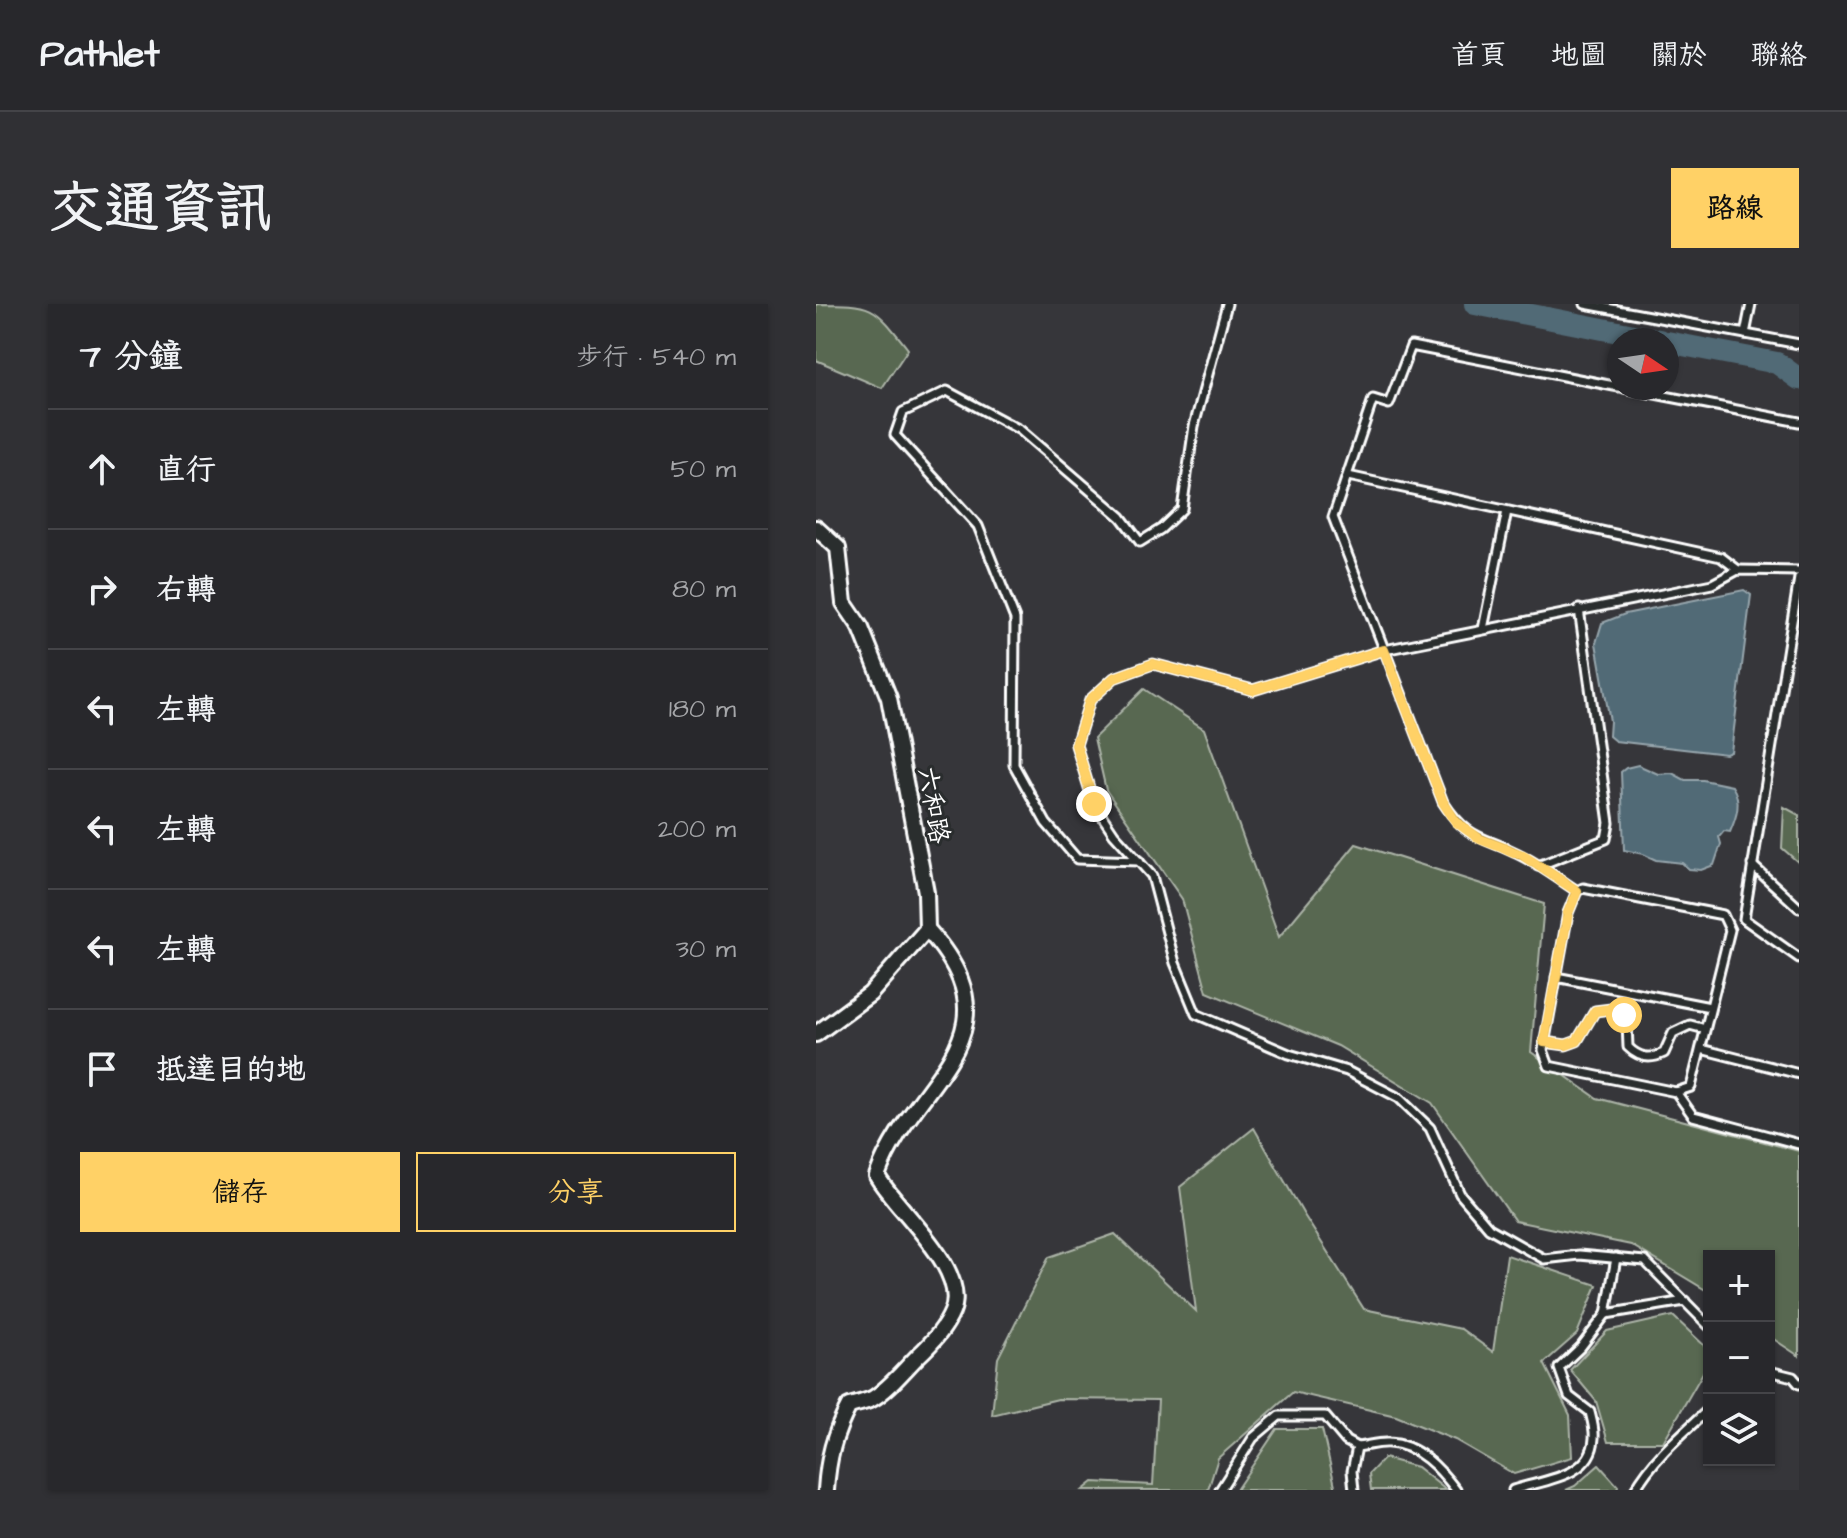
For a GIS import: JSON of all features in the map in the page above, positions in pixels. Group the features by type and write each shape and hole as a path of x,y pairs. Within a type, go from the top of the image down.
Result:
{"street":[{"name":"六和路","path":"816,528 838,548 844,603 861,628 889,698 926,892 927,929"},
{"path":"816,1034 870,994 927,929 947,951 964,986 967,1022 963,1036 937,1080 905,1124 877,1176 885,1190 932,1245 947,1270 953,1291 953,1310 927,1348 873,1398 849,1406 836,1430 827,1463 826,1490"}],"lane":[{"path":"1140,861 1077,859 1046,823 1014,765 1015,619 978,526 895,435 903,412 947,391 1020,430 1121,517 1140,542 1161,529 1182,509 1194,426 1227,304"},
{"path":"1585,304 1799,344"},
{"path":"1745,334 1751,304"},
{"path":"1577,891 1522,855 1480,839 1456,822 1443,802 1333,517 1373,399 1389,404 1411,346 1607,385"},
{"path":"1679,399 1799,422"},
{"path":"1348,476 1721,557 1738,570"},
{"path":"1483,629 1507,511"},
{"path":"1705,1322 1645,1261 1579,1255 1544,1259 1489,1228 1460,1194 1430,1128 1399,1098 1347,1071 1289,1054 1196,1014 1175,963 1152,876 1114,834 1094,804 1076,745 1090,700 1114,678 1153,664 1253,690 1384,650 1712,584 1738,570 1799,571"},
{"path":"1730,930 1723,915 1583,888 1577,891 1568,913 1544,1042 1543,1050 1549,1066 1676,1092 1691,1087 1730,930 1744,919 1799,578"},
{"path":"1538,866 1606,839 1609,823 1579,609"},
{"path":"1752,865 1799,908"},
{"path":"1744,919 1799,958"},
{"path":"1556,977 1710,1007"},
{"path":"1544,1042 1566,1045 1577,1041 1595,1011 1611,1009 1624,1015 1628,1047 1637,1056 1650,1058 1664,1053 1673,1033 1690,1025 1705,1029"},
{"path":"1701,1049 1799,1074"},
{"path":"1676,1092 1693,1116 1799,1144"},
{"path":"1513,1490 1559,1479 1590,1455 1595,1437 1590,1412 1569,1396 1559,1368 1581,1347 1606,1314 1616,1258"},
{"path":"1606,1314 1685,1301"},
{"path":"1775,1372 1793,1377 1799,1384"},
{"path":"1635,1490 1669,1446 1703,1415"},
{"path":"1220,1490 1253,1438 1279,1416 1325,1416 1346,1441 1357,1447 1390,1443 1415,1450 1456,1490"},
{"path":"1354,1490 1352,1471 1357,1447"}],"green space":[{"path":"816,304 861,306 870,310 887,323 908,349 882,388 816,360"},
{"path":"1144,689 1204,729 1279,937 1356,844 1544,904 1531,1052 1597,1098 1799,1151 1799,1356 1775,1340 1775,1250 1703,1250 1703,1288 1631,1245 1515,1221 1432,1103 1338,1046 1207,992 1182,899 1106,790 1094,738"},
{"path":"1784,807 1799,815 1799,863 1782,848"},
{"path":"1254,1128 1304,1215 1364,1309 1461,1329 1493,1352 1507,1255 1597,1285 1577,1334 1544,1363 1570,1415 1572,1457 1514,1474 1455,1440 1396,1416 1293,1392 1218,1458 1208,1490 1083,1490 1093,1482 1153,1485 1158,1400 1058,1399 992,1415 998,1358 1049,1257 1115,1234 1196,1311 1180,1187"},
{"path":"1673,1316 1703,1344 1703,1372 1663,1442 1608,1442 1596,1401 1570,1370 1607,1331"},
{"path":"1277,1429 1322,1429 1336,1490 1236,1490"},
{"path":"1384,1458 1417,1467 1446,1490 1371,1490 1369,1474"},
{"path":"1599,1465 1618,1486 1617,1490 1566,1490 1575,1486"}],"water":[{"path":"1744,590 1751,595 1731,752 1726,754 1615,741 1609,736 1610,721 1596,643 1602,623 1625,614"},
{"path":"1638,765 1658,774 1672,773 1685,780 1732,786 1738,803 1736,814 1730,832 1724,831 1719,837 1721,844 1714,865 1701,870 1689,869 1682,863 1656,860 1624,850 1621,772"}],"waterway":[{"path":"1475,304 1607,330"},
{"path":"1679,344 1777,363 1799,379"}],"route":[{"path":"1094,804 1076,745 1090,700 1114,678 1153,664 1253,690 1384,650 1443,802 1456,822 1480,839 1522,855 1577,891 1568,913 1544,1042 1566,1045 1577,1041 1595,1011 1611,1009 1624,1015"}]}
